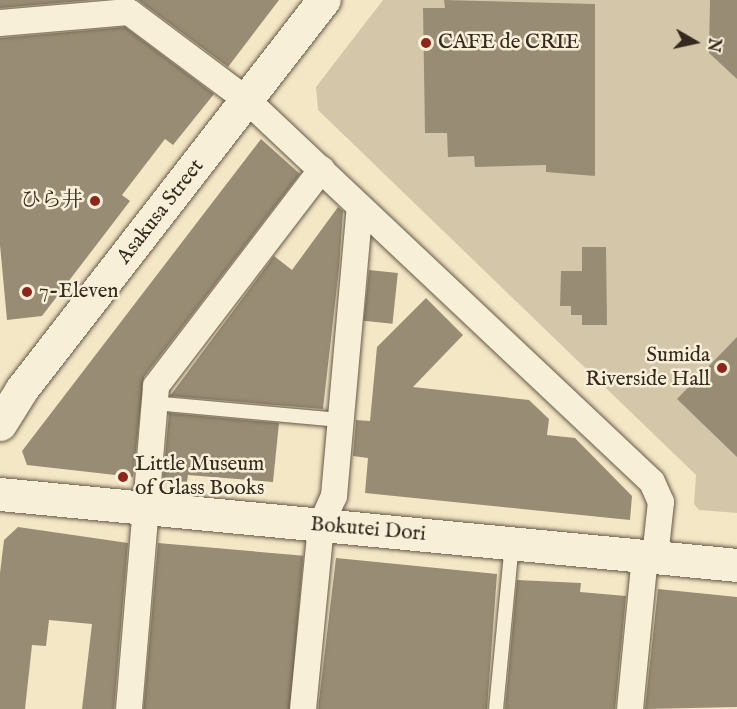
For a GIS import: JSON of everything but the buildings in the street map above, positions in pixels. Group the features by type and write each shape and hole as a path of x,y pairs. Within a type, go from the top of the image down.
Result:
{"main road":[{"name":"Asakusa Street","path":"0,424 21,390 248,101 324,0"},
{"name":"Bokutei Dori","path":"0,494 144,510 737,565"}],"street":[{"path":"0,23 129,6 248,101 652,482 661,502 650,556 630,709"},
{"path":"129,709 146,537 144,510 156,386 322,169"},
{"path":"303,709 321,525 334,496 360,207"}],"lane":[{"path":"153,403 341,420"},
{"path":"496,709 512,543"}],"shaded area":[{"path":"383,0 737,0 737,513 699,510 694,504 696,475 318,110 316,87"}],"place":[{"name":"CAFE de CRIE","path":"426,43"},
{"name":"ひら井","path":"95,201"},
{"name":"7-Eleven","path":"27,292"},
{"name":"Sumida Riverside Hall","path":"722,368"},
{"name":"Little Museum of Glass Books","path":"123,477"}]}
